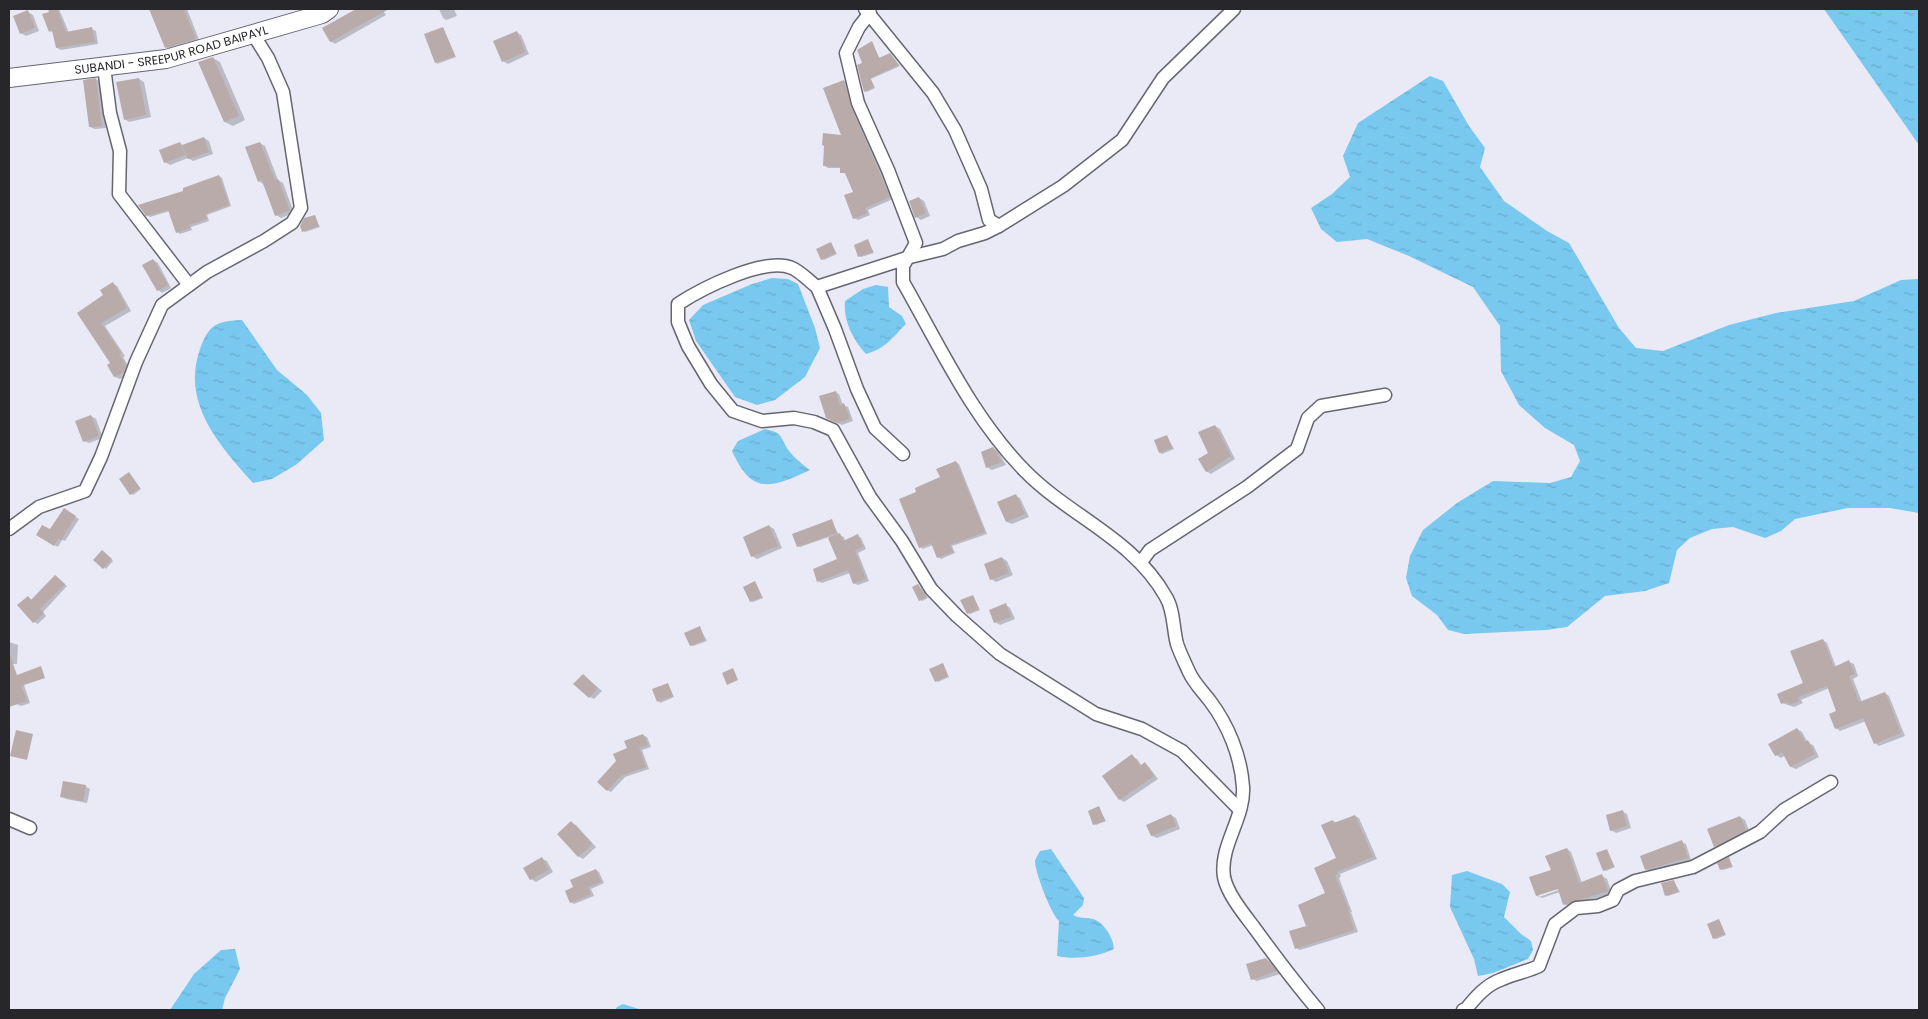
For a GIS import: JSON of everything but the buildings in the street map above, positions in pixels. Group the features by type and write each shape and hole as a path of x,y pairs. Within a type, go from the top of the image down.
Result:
{"street":[{"name":"SUBANDI - SREEPUR ROAD BAIPAYL","path":"9,78 166,59 322,14 329,9"},
{"path":"816,287 910,257 942,249 958,241 985,233 1000,226 1063,186 1122,140 1163,78 1234,9"},
{"path":"1000,226 989,220 981,189 955,130 933,93 867,11 846,52 858,103 888,170 916,243 910,257 903,266 903,282 965,393 998,441 1045,490 1095,523 1141,562 1167,598 1177,643 1190,676 1211,702 1230,736 1241,769 1243,789 1236,823 1225,852 1224,877 1236,902 1290,977 1318,1010"},
{"path":"9,529 39,507 85,491 101,457 136,362 162,305 207,272 264,241 292,222 301,208 283,92 268,58 253,34"},
{"path":"104,67 110,113 120,152 119,194 189,285"},
{"path":"903,454 876,428 857,389 835,329 816,287 791,268 775,266 750,270 698,292 678,304 678,322 688,346 711,384 733,411 762,421 794,418 814,422 834,430 870,497 902,541 931,589 957,616 1000,654 1096,714 1142,729 1182,751 1239,809"},
{"path":"1141,562 1150,550 1247,488 1297,449 1308,418 1321,406 1385,395"},
{"path":"1463,1010 1482,992 1499,980 1539,966 1555,924 1576,908 1598,906 1613,900 1618,890 1635,881 1693,867 1760,832 1784,810 1831,782"},
{"path":"9,819 30,828"}],"water":[{"path":"1824,9 1919,9 1919,145"},
{"path":"1430,76 1443,81 1469,126 1485,148 1480,167 1504,201 1547,231 1569,243 1619,328 1636,348 1663,351 1729,325 1776,313 1854,301 1901,280 1919,279 1919,513 1890,508 1848,508 1795,519 1781,531 1765,538 1733,527 1712,529 1690,538 1677,550 1669,583 1645,591 1605,596 1567,627 1546,630 1464,634 1448,630 1437,615 1412,596 1406,578 1410,556 1423,530 1457,503 1493,481 1550,483 1571,477 1580,461 1574,445 1545,428 1519,405 1501,371 1500,326 1473,287 1409,256 1367,239 1337,242 1321,229 1311,208 1332,194 1350,177 1343,156 1358,123"},
{"path":"772,278 788,279 798,284 815,328 820,348 805,377 775,400 757,405 735,397 696,341 689,320 703,305 752,284"},
{"path":"876,285 888,287 889,307 902,316 906,324 883,346 866,354 857,342 847,322 845,301 863,289"},
{"path":"242,320 277,370 307,395 321,413 324,440 297,464 272,479 253,483 216,438 199,405 195,387 195,369 200,349 207,334 220,323"},
{"path":"765,429 779,435 792,454 810,470 773,484 755,482 747,475 732,451 738,441"},
{"path":"1051,849 1084,898 1083,905 1073,915 1093,919 1101,924 1110,936 1114,949 1086,957 1071,958 1057,956 1059,921 1044,893 1035,861 1040,851"},
{"path":"1467,871 1502,884 1510,892 1504,917 1531,941 1533,950 1528,959 1493,973 1478,976 1474,959 1450,907 1452,875"},
{"path":"235,949 240,969 225,998 222,1010 170,1010 194,974 221,950"},
{"path":"623,1004 642,1010 615,1010"}]}
